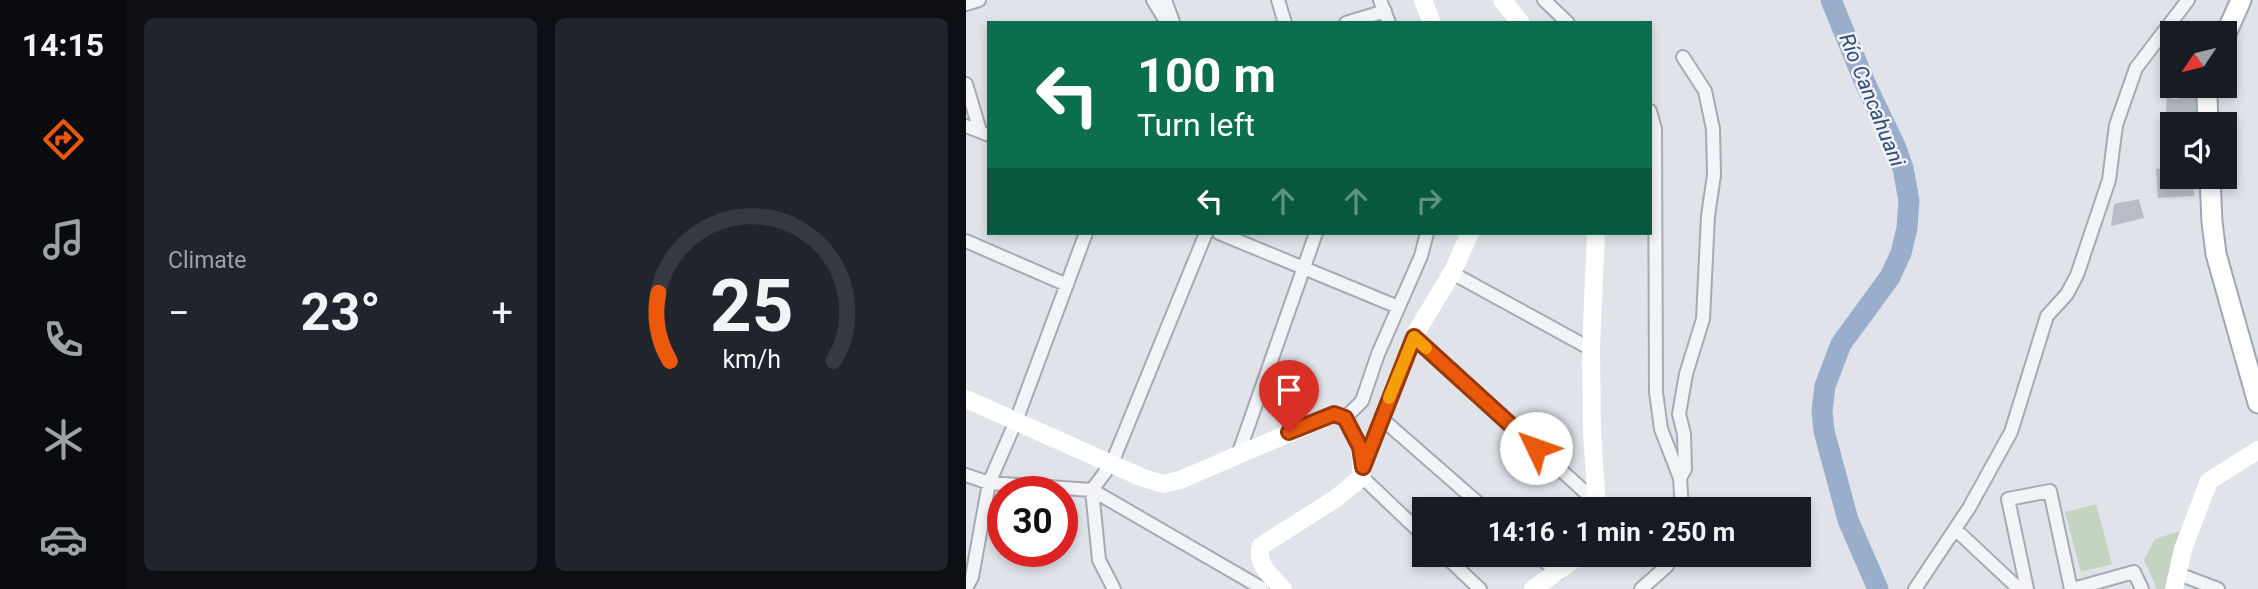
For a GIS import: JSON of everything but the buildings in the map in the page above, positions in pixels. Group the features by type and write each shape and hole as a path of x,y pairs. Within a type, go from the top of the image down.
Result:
{"main road":[{"path":"2232,21 2241,0"},
{"path":"2211,189 2216,254 2258,403"}],"street":[{"path":"966,4 979,0"},
{"path":"1153,0 1166,21"},
{"path":"1165,0 1172,21"},
{"path":"1278,0 1284,21"},
{"path":"1423,0 1431,21"},
{"path":"1502,0 1519,21"},
{"path":"1544,0 1566,21"},
{"path":"1915,589 1955,529 2011,432 2047,316 2067,294 2077,275 2109,180 2116,125 2136,68 2188,0"},
{"path":"1352,21 1384,11"},
{"path":"1680,478 1685,469 1684,434 1679,414 1686,374 1703,319 1708,216 1714,175 1713,129 1704,91 1683,57"},
{"path":"966,85 986,131"},
{"path":"1652,117 1656,129 1656,392 1661,429 1680,478 1681,497"},
{"path":"966,126 986,131"},
{"path":"992,476 1016,421 1085,235"},
{"path":"1115,589 1099,560 1092,490 1112,463 1205,235"},
{"path":"1224,235 1398,307"},
{"path":"1238,455 1315,235"},
{"path":"1345,418 1362,401 1421,256 1426,235"},
{"path":"1283,589 1261,562 1261,546 1335,499 1363,472 1381,418 1414,337 1452,273 1469,235"},
{"path":"1596,235 1591,349 1596,497"},
{"path":"966,241 1067,285"},
{"path":"1452,273 1591,349"},
{"path":"1414,337 1587,497"},
{"path":"966,399 1143,478 1163,484 1180,480 1334,414 1345,418 1360,447 1363,472 1412,523"},
{"path":"1381,418 1471,497"},
{"path":"2218,589 2175,581 2183,549 2209,481 2258,450"},
{"path":"966,475 987,482"},
{"path":"1078,489 1092,490 1249,585 1263,589"},
{"path":"2027,589 2008,499 2050,491 2072,589 2134,572 2142,589"},
{"path":"968,580 987,492"},
{"path":"1955,529 2020,589"},
{"path":"1457,567 1480,589"},
{"path":"1551,567 1558,573"},
{"path":"1533,589 1565,567"},
{"path":"1641,589 1666,567"}],"green space":[{"path":"2096,504 2112,564 2081,572 2065,512"},
{"path":"2180,531 2169,589 2157,589 2144,560 2155,539"}],"waterway":[{"name":"Río Cancahuani","path":"1831,0 1865,83 1896,148 1909,201 1907,228 1901,253 1890,277 1841,344 1825,386 1822,411 1824,431 1848,520 1878,589"}],"slow traffic":[{"path":"1389,398 1414,337 1426,348"}],"route":[{"path":"1289,432 1334,414 1345,418 1360,447 1363,467 1414,337 1536,448"}]}
